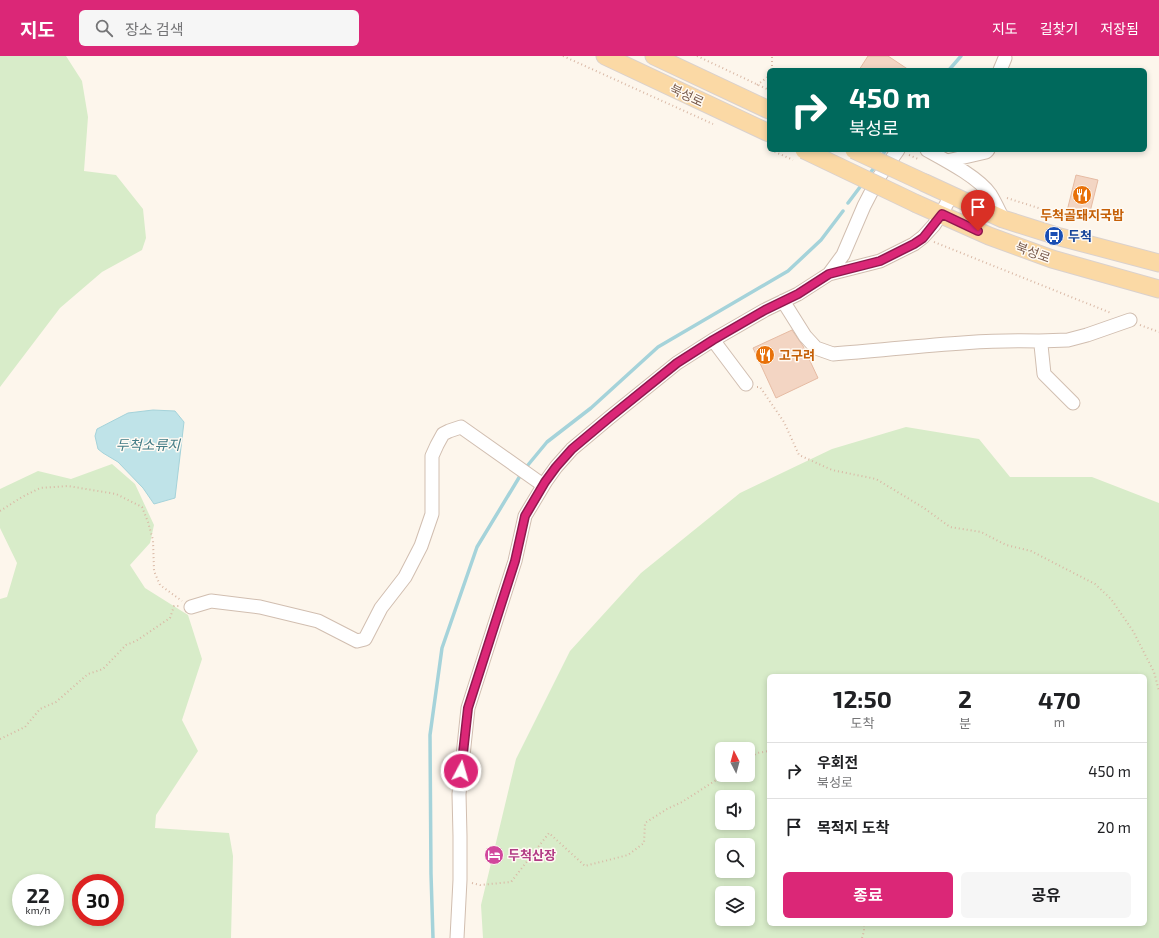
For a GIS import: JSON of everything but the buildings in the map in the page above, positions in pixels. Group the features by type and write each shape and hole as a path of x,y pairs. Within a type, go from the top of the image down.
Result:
{"main road":[{"name":"북성로","path":"605,56 767,132"},
{"name":"북성로","path":"654,56 767,109"},
{"name":"북성로","path":"858,152 1003,219 1060,237 1159,263"},
{"name":"북성로","path":"801,156 942,214 989,236 1052,259 1159,289"}],"street":[{"path":"829,274 843,255 864,206 879,177 897,152"},
{"path":"931,152 947,161 982,186 990,195 1003,219"},
{"path":"947,161 986,152"},
{"path":"456,938 460,880 459,794 468,708 515,561 525,516 540,483 572,449 677,363 713,340 765,310 798,294 829,274 880,261 914,244 923,238 942,214 951,196"},
{"path":"783,301 805,336 816,348 833,354 967,343 1068,340 1130,320"},
{"path":"713,340 746,384"},
{"path":"1039,342 1041,345 1044,374 1073,403"},
{"path":"192,607 211,601 260,607 318,621 357,641 365,639 380,608 404,577 421,546 432,514 432,456 443,434 461,427 540,483"}],"path":[{"path":"563,56 720,127"},
{"path":"697,56 767,89"},
{"path":"772,56 772,68"},
{"path":"757,85 767,78"},
{"path":"781,152 801,156"},
{"path":"990,195 1011,199 1076,220"},
{"path":"923,238 1159,332"},
{"path":"746,384 760,387 784,422 799,455 832,470 876,479 924,508 950,527 981,532 1006,545 1031,551 1095,584 1111,599 1133,631 1154,672 1159,691"},
{"path":"0,511 22,496 40,488 68,486 116,494 142,508 153,540 154,571 160,585 192,607"},
{"path":"0,739 25,727 40,709 56,702 88,674 103,669 126,645 136,641 170,618 174,606 192,607"},
{"path":"755,754 767,751"},
{"path":"460,880 480,885 511,882 549,833 585,866 628,855 644,843 645,823 715,781"},
{"path":"862,938 864,926"}],"green space":[{"path":"0,56 66,56 82,81 88,117 84,171 116,175 143,209 146,238 142,250 102,272 60,308 0,387"},
{"path":"906,427 979,439 1010,477 1092,477 1159,503 1159,938 483,938 481,905 516,759 570,651 641,573 740,493 832,449"},
{"path":"112,464 135,484 154,525 150,543 130,565 145,588 188,615 202,659 182,720 198,751 156,815 155,828 229,833 233,856 231,938 0,938 0,599 7,597 17,563 0,528 0,489 38,471 71,479"}],"water":[{"name":"두척소류지","path":"153,410 175,411 184,422 175,498 154,504 143,488 118,462 98,449 95,436 97,429 128,413"}],"waterway":[{"path":"951,68 961,56"},
{"path":"880,158 884,152"},
{"path":"868,176 876,165"},
{"path":"848,203 863,183"},
{"path":"433,938 430,735 442,648 477,547 523,471 547,442 591,408 658,347 788,271 821,240 843,211"}],"place":[{"name":"두척골돼지국밥","path":"1082,195"},
{"name":"두척","path":"1054,236"},
{"name":"고구려","path":"765,355"},
{"name":"두척산장","path":"494,855"}],"route":[{"path":"461,771 468,708 515,561 525,516 546,481 572,449 677,363 713,340 765,310 798,294 829,274 880,261 914,244 923,238 942,214 978,231"}]}
